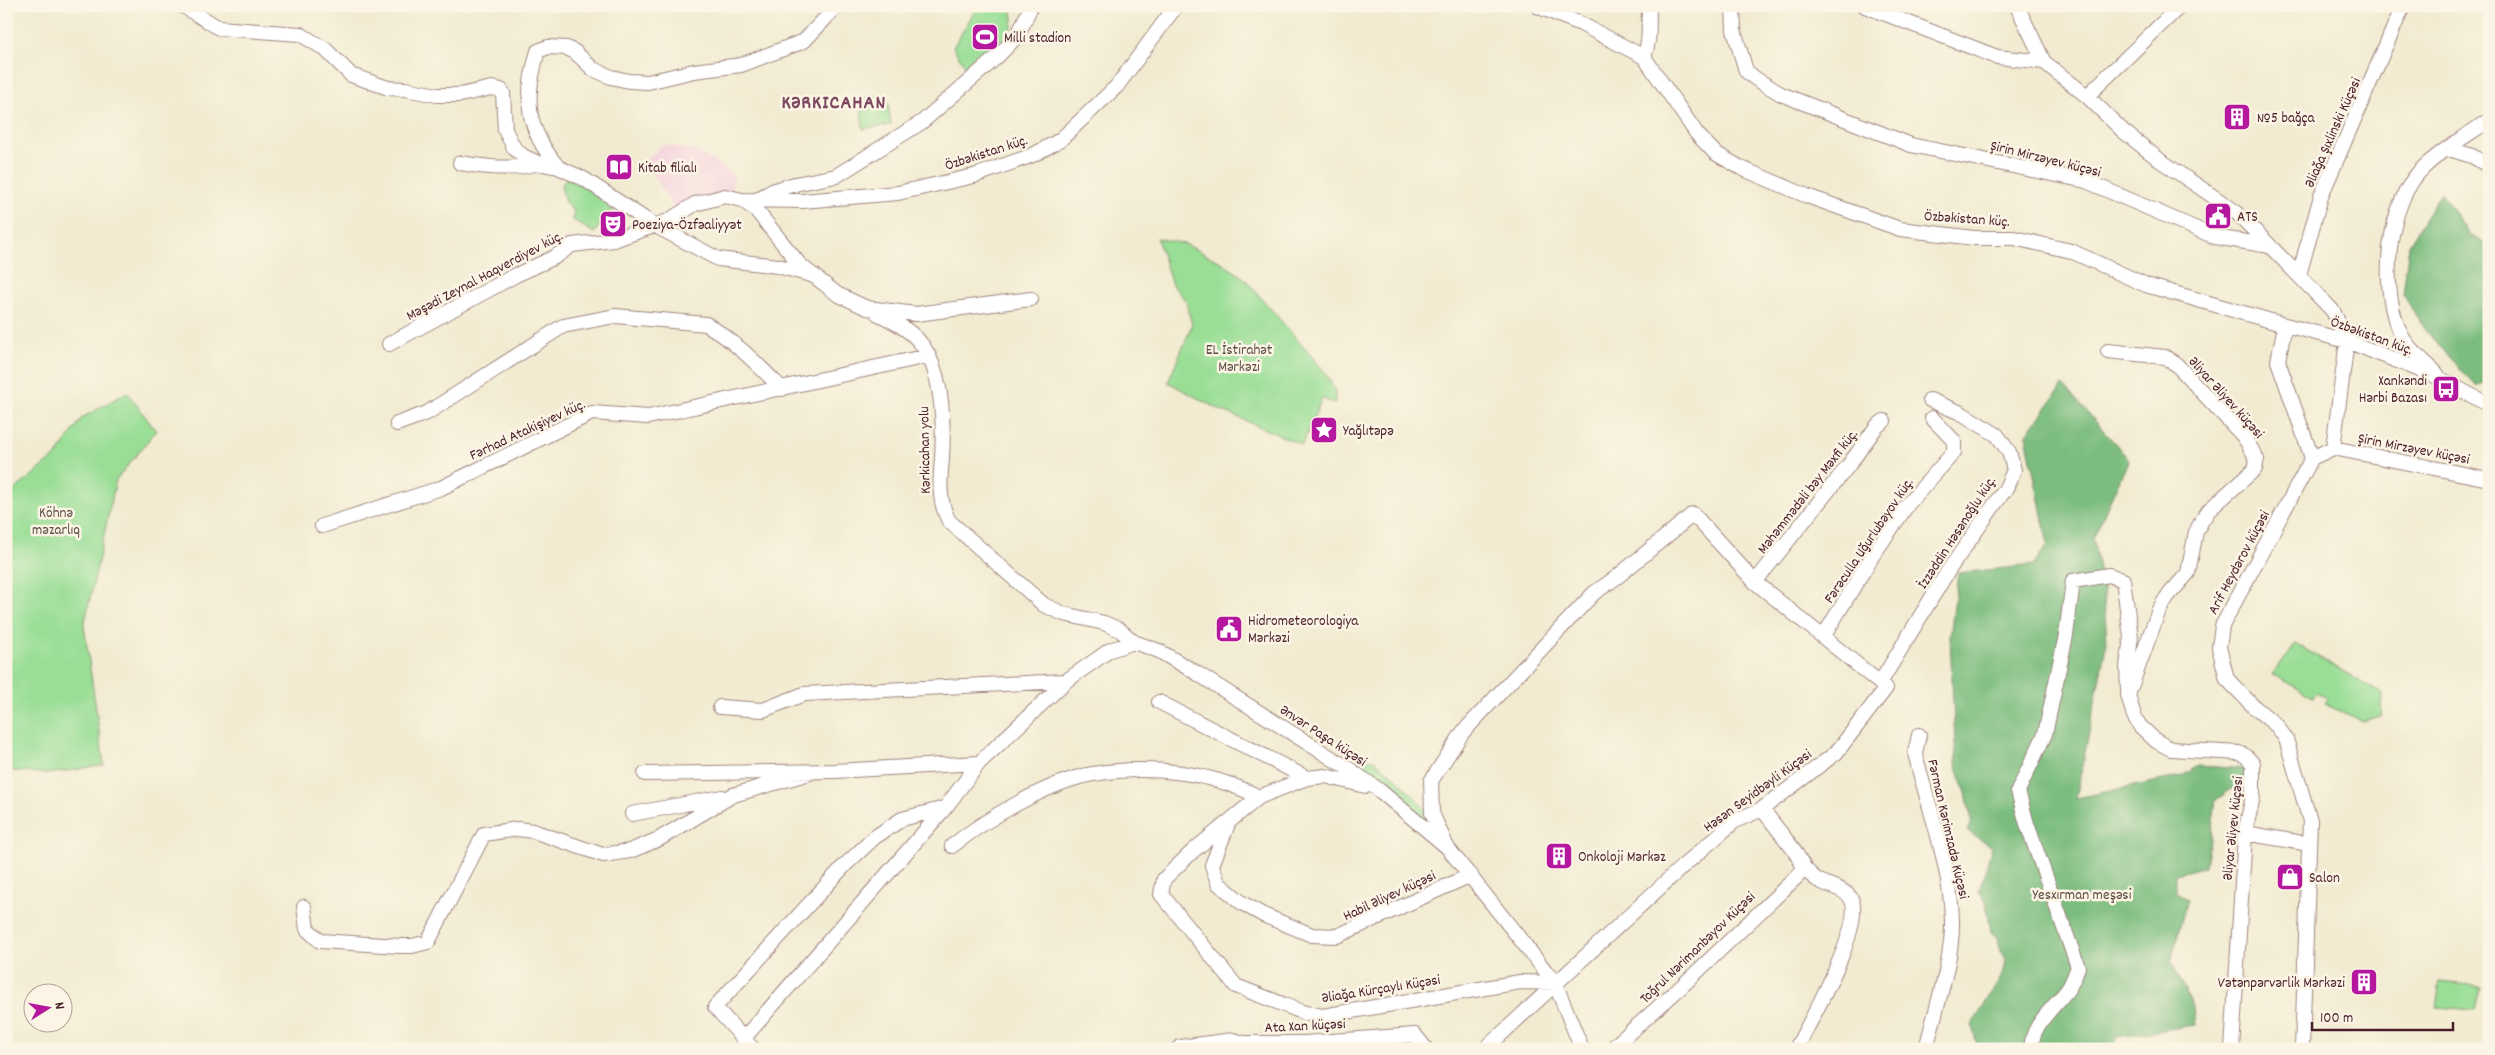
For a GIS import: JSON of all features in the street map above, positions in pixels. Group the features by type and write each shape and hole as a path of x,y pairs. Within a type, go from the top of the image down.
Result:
{"street":[{"path":"183,6 219,28 300,34 325,49 351,75 388,88 437,95 460,95 492,88 501,90 503,94 505,130 509,140 523,156 538,163 558,166 584,179 654,225 718,259 778,266 815,276"},
{"path":"558,166 547,154 537,135 530,115 528,100 538,51 542,49 567,48 575,52 592,69 629,81 648,82 694,70 741,65 804,41 837,6"},
{"path":"749,200 787,186 836,176 922,122 998,56 1018,35 1031,6"},
{"name":"Özbəkistan küç.","path":"654,225 668,221 695,204 709,199 732,196 749,200 802,201 898,193 974,176 1033,155 1060,140 1117,86 1176,6"},
{"name":"Özbəkistan küç.","path":"1537,6 1581,24 1644,57 1697,134 1715,153 1741,168 1799,193 1900,229 1974,238 2014,238 2034,241 2071,251 2146,285 2285,326 2347,341 2445,382"},
{"path":"1571,6 1581,24"},
{"path":"1644,57 1650,42 1648,26 1649,6"},
{"name":"Şirin Mirzəyev küçəsi","path":"1732,6 1734,30 1746,71 1756,80 1781,94 1911,145 2086,181 2215,237 2270,246"},
{"path":"1865,6 1997,57 2044,62"},
{"path":"2017,6 2044,62 2087,96 2123,132 2236,212 2334,311 2347,341 2333,448 2312,458 2278,362 2285,326"},
{"path":"2087,96 2180,6"},
{"name":"Əliağa Şıxlinski Küçəsi","path":"2299,274 2321,196 2404,6"},
{"path":"2489,120 2424,167 2402,198 2393,231 2388,276 2391,307 2403,339 2445,382 2489,405"},
{"path":"2449,149 2472,156 2489,166"},
{"path":"460,163 490,167 528,167 538,163"},
{"name":"Kərkicahan yolu","path":"749,200 800,265 837,294 895,322 918,340 928,356 937,382 942,416 942,509 949,521 1031,596 1044,605 1064,614 1104,623 1120,630 1134,642"},
{"name":"Məşədi Zeynal Haqverdiyev küç.","path":"389,344 514,276 555,257 572,245 614,240 654,225"},
{"path":"867,308 916,314 1031,299"},
{"path":"397,424 427,412 564,326 615,316 706,324 718,331 756,363 782,389"},
{"name":"Əliyar Əliyev küçəsi","path":"2108,351 2165,357 2177,366 2244,437 2258,459 2255,469 2208,510 2201,522 2196,532 2188,573 2159,610 2128,695 2134,716 2140,726 2156,741 2170,749 2239,753 2246,756 2253,764 2253,796 2245,833 2232,1049"},
{"name":"Fərhad Atakişiyev küç.","path":"322,526 441,488 592,414 648,417 928,356"},
{"name":"İzzəddin Həsənoğlu küç.","path":"1880,683 1948,571 2006,488 2014,470 2009,452 1997,435 1961,412 1930,400"},
{"name":"Fərəculla Uğurlubəyov küç.","path":"1823,637 1873,555 1908,504 1954,452 1954,441 1932,418"},
{"name":"Məhəmmədəli bəy Məxfi küç.","path":"1755,582 1848,466 1877,426 1884,421"},
{"name":"Şirin Mirzəyev küçəsi","path":"2333,448 2489,479"},
{"name":"Arif Heydərov küçəsi","path":"2302,1049 2310,821 2286,739 2277,726 2253,706 2227,679 2219,647 2222,626 2312,458"},
{"path":"1448,847 1432,813 1431,781 1463,732 1594,593 1617,577 1693,514 1755,582 1880,683"},
{"path":"2032,1049 2036,1030 2070,987 2078,967 2027,824 2018,791 2045,734 2066,635 2073,581 2109,575 2123,580 2131,638 2127,666 2128,695"},
{"path":"945,808 902,819 875,837 844,866 715,1007 748,1043 945,808 979,763 1066,681 1110,650 1134,642"},
{"name":"Ənvər Paşa küçəsi","path":"1134,642 1159,651 1195,672 1379,790 1448,847 1555,984 1582,1049"},
{"path":"720,707 763,710 804,694 1066,681"},
{"name":"Həsən Seyidbəyli Küçəsi","path":"1485,1049 1735,822 1762,809 1836,753 1886,688 1880,683"},
{"path":"1159,702 1307,778 1325,776 1379,790"},
{"name":"Fərman Kərimzadə Küçəsi","path":"1918,735 1915,753 1947,878 1952,922 1952,941 1926,1049"},
{"path":"646,774 813,772 979,763"},
{"path":"952,846 970,831 1040,792 1070,780 1093,774 1174,771 1220,780 1259,797"},
{"path":"632,814 733,795 813,772"},
{"name":"Əliağa Kürçaylı Küçəsi","path":"1307,778 1259,797 1193,851 1164,879 1162,894 1236,986 1305,1013 1322,1016 1520,982 1555,984"},
{"path":"304,907 308,930 320,941 400,946 428,942 484,834 518,829 533,831 603,855 630,851 659,839 733,795"},
{"path":"1762,809 1794,850 1805,869 1816,879 1850,897 1854,906 1854,916 1836,969 1796,1049"},
{"name":"Habil Əliyev küçəsi","path":"1228,822 1212,865 1218,883 1242,903 1263,915 1312,935 1337,936 1471,875"},
{"path":"2245,833 2309,844"},
{"name":"Toğrul Nərimanbəyov Küçəsi","path":"1611,1049 1681,987 1805,869"},
{"name":"Ata Xan küçəsi","path":"1180,1048 1233,1040 1244,1043 1304,1043 1415,1035 1426,1049"}],"shaded area":[{"path":"663,144 695,151 724,167 734,177 731,193 675,211 646,161"}],"green space":[{"name":"Milli stadion","path":"978,6 1011,6 1013,19 1010,40 969,72 953,47"},
{"path":"887,95 891,125 863,129 860,98"},
{"path":"568,176 615,206 594,233 573,220 574,212 565,202 561,186"},
{"path":"2441,192 2469,235 2489,245 2489,378 2476,386 2424,329 2403,294 2409,245"},
{"name":"EL İstirahət Mərkəzi","path":"1157,238 1185,244 1223,263 1244,278 1325,372 1335,390 1335,404 1322,398 1302,445 1214,407 1168,382 1192,325 1186,301 1172,285"},
{"name":"Yesxırman meşəsi","path":"2063,385 2129,459 2093,539 2103,587 2107,641 2076,798 2182,776 2198,766 2250,769 2250,776 2216,800 2206,866 2176,874 2176,893 2187,899 2171,961 2193,1007 2195,1025 2118,1037 2113,1049 1978,1049 1972,1025 2003,974 2006,962 1998,939 1991,932 1986,902 1979,891 1992,847 1967,831 1972,821 1966,793 1956,765 1950,638 1958,573 2033,565 2048,545 2026,435"},
{"name":"Köhnə məzarlıq","path":"127,392 156,431 116,480 84,626 104,765 48,774 6,770 6,497 57,455 82,418"},
{"path":"2296,644 2382,694 2381,716 2363,721 2324,704 2327,698 2316,692 2313,697 2272,674"},
{"path":"1366,758 1381,765 1419,801 1430,816 1438,835 1354,765"},
{"path":"2440,982 2480,986 2475,1010 2436,1007"}],"place":[{"name":"Milli stadion","path":"985,37"},
{"name":"№5 bağça","path":"2237,117"},
{"name":"Kitab filialı","path":"619,167"},
{"name":"ATS","path":"2218,216"},
{"name":"Poeziya-Özfəaliyyət","path":"613,224"},
{"name":"Xankəndi Hərbi Bazası","path":"2446,389"},
{"name":"Yağlıtəpə","path":"1324,430"},
{"name":"Hidrometeorologiya Mərkəzi","path":"1229,629"},
{"name":"Onkoloji Mərkəz","path":"1559,856"},
{"name":"Salon","path":"2290,877"},
{"name":"Vətənpərvərlik Mərkəzi","path":"2364,982"}],"district":[{"name":"KƏRKICAHAN","path":"834,101"}]}
